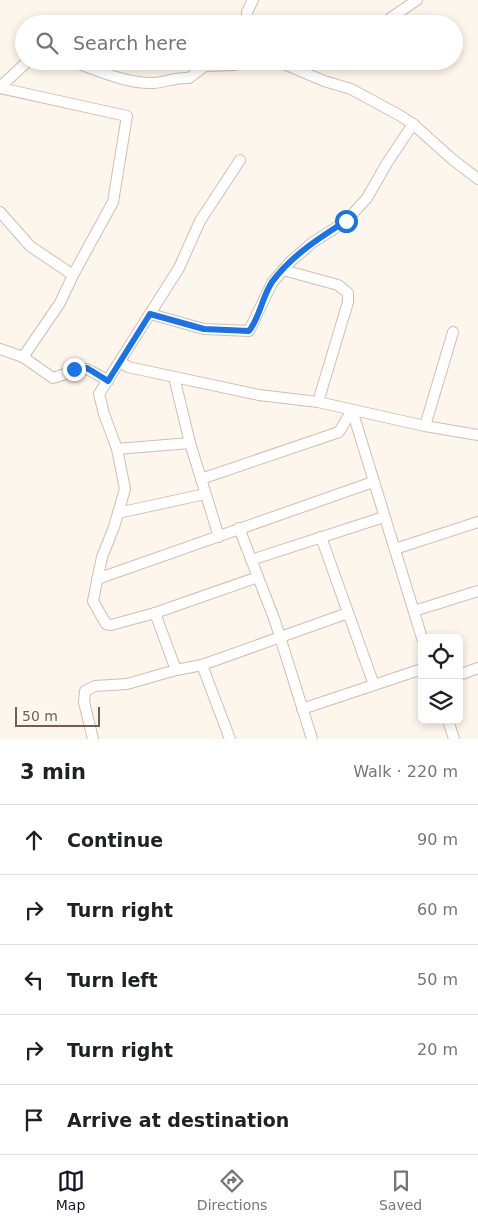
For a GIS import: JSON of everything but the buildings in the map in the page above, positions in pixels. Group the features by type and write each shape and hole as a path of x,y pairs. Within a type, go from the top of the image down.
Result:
{"street":[{"path":"247,15 253,0"},
{"path":"395,15 417,0"},
{"path":"0,87 18,70"},
{"path":"99,70 129,80 154,82 189,78 200,70"},
{"path":"298,70 324,81 351,88 413,124 452,160 478,178"},
{"path":"0,87 127,116 113,202 72,274 60,303 23,357"},
{"path":"150,314 198,328 245,332 252,328 272,283 312,243 346,221 362,203 413,124"},
{"path":"240,160 200,221 179,268 99,394 117,449 125,489 102,557 93,601 106,624 111,625 155,613 258,577"},
{"path":"0,212 30,246 72,274"},
{"path":"283,270 338,284 348,293 348,302 318,402"},
{"path":"425,426 453,332"},
{"path":"0,349 3,348 23,357 54,378 74,369 87,368 108,381"},
{"path":"121,362 128,366 259,395 318,402 425,426 478,435"},
{"path":"174,377 190,443 219,536"},
{"path":"201,479 340,432 352,410"},
{"path":"352,410 421,634"},
{"path":"117,449 190,443"},
{"path":"97,580 239,528 374,482"},
{"path":"118,513 205,494"},
{"path":"251,560 384,517"},
{"path":"395,549 478,522"},
{"path":"239,528 280,637 312,739"},
{"path":"321,537 374,685"},
{"path":"414,611 478,591"},
{"path":"155,613 176,670"},
{"path":"93,739 84,702 85,691 95,686 127,684 176,670 202,665 348,613"},
{"path":"202,665 230,739"},
{"path":"463,674 478,668"},
{"path":"302,709 418,671"},
{"path":"449,724 454,739"}],"route":[{"path":"74,369 87,368 108,381 150,314 204,329 223,328 239,332 249,331 272,283 290,262 312,243 346,221"}]}
